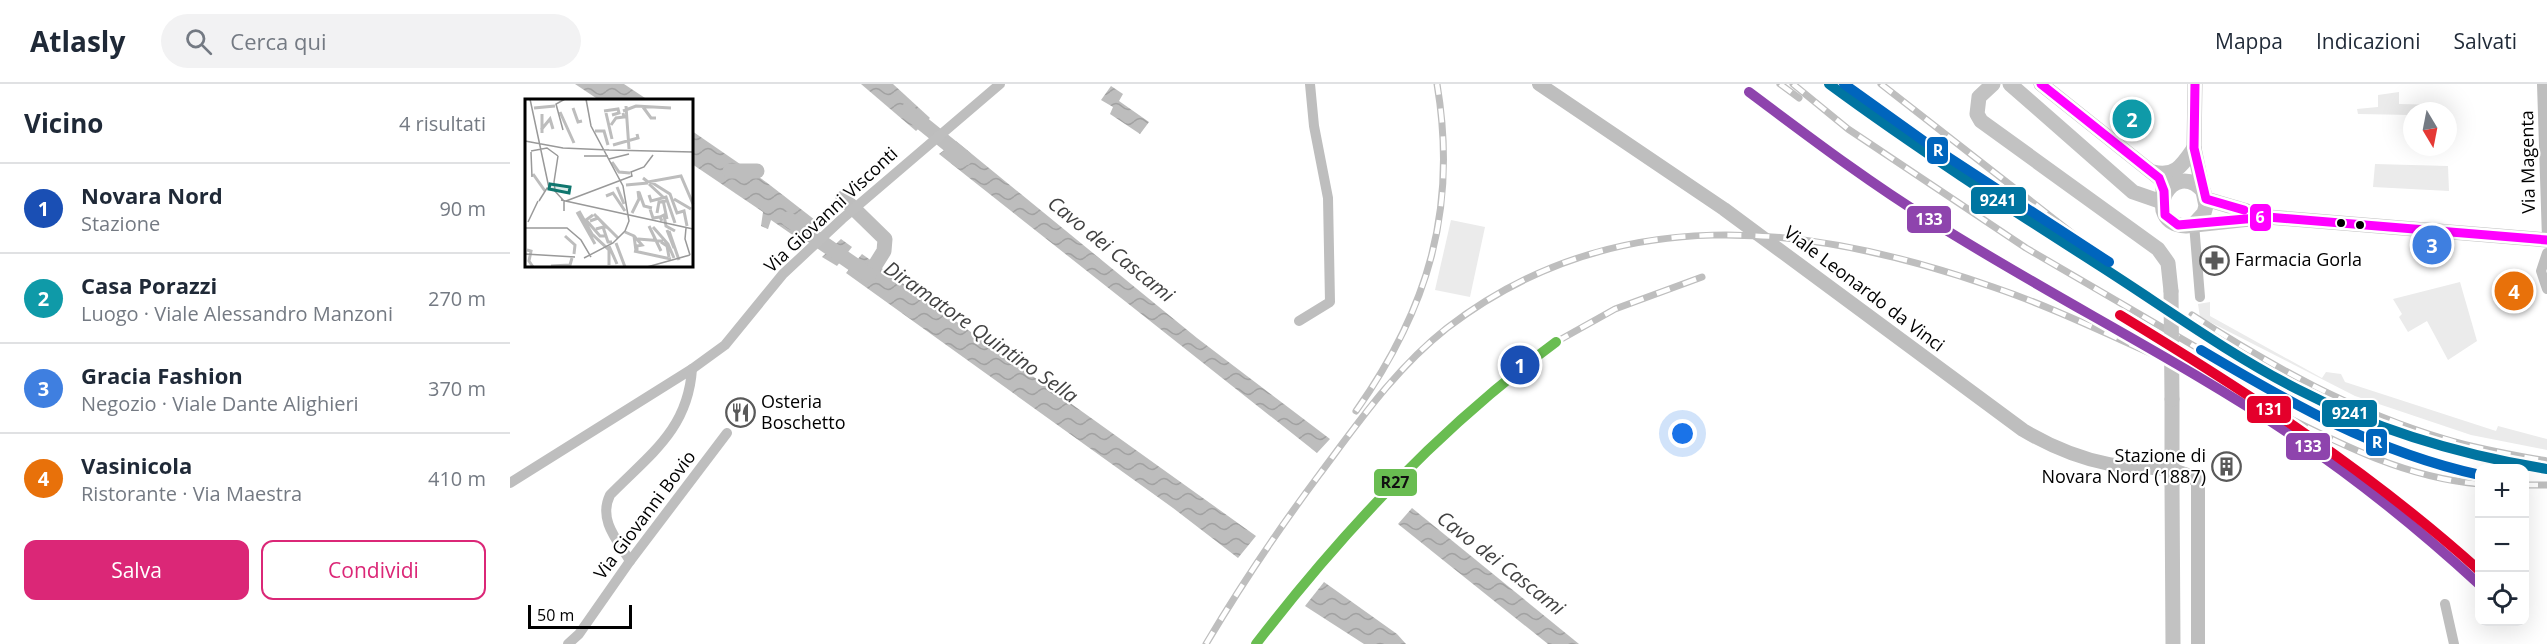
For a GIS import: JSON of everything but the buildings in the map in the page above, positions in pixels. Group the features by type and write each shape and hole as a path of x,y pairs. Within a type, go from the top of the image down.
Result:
{"main road":[{"path":"1993,84 1984,90 1977,105 1977,114 1987,127 2158,249 2168,263 2171,291 2173,644"},
{"path":"2010,84 2133,192 2163,199"},
{"path":"2041,84 2153,172 2163,183 2163,210 2172,222 2178,225 2268,217 2547,240"},
{"path":"2194,224 2204,213 2205,195 2194,148 2195,84"},
{"path":"2153,172 2161,174 2177,170 2194,148"},
{"path":"2163,199 2173,184 2186,181 2193,183 2205,195 2268,217"}],"street":[{"name":"Via Giovanni Visconti","path":"510,483 692,369 725,345 783,274 863,201 1000,84"},
{"path":"1299,321 1330,302 1328,198 1314,126 1310,84"},
{"name":"Viale Leonardo da Vinci","path":"1539,84 1724,208 2023,430 2046,444 2105,463 2186,473 2198,481 2198,644"},
{"name":"Via Magenta","path":"2542,84 2547,240"},
{"path":"2194,224 2200,297"},
{"path":"2547,253 2541,271 2547,289"},
{"path":"630,561 605,519 605,503 676,425 688,402 692,369"},
{"name":"Via Giovanni Bovio","path":"568,644 579,634 630,561 727,433"},
{"path":"2445,604 2454,644"}],"shaded area":[{"path":"2399,92 2399,104 2403,104 2403,115 2358,114 2357,109 2378,107 2378,95"},
{"path":"2375,164 2448,166 2449,191 2373,187"},
{"path":"1451,220 1485,227 1470,297 1435,290"},
{"path":"2460,282 2477,341 2448,360 2427,321 2408,332 2399,317 2402,314 2393,299"},
{"path":"2210,302 2210,316 2322,378 2326,372 2341,374 2345,382 2496,431 2498,426 2547,439 2547,450 2471,435 2355,396 2200,317 2198,304"}],"water":[{"path":"575,84 624,84 646,99 598,99"},
{"path":"861,84 893,84 930,118 916,131"},
{"path":"1111,86 1123,94 1119,101 1149,122 1140,134 1110,114 1113,107 1101,100"},
{"path":"693,132 766,182 815,220 797,238 771,220 768,229 761,226 763,212 693,165"},
{"path":"956,141 1197,338 1330,439 1317,453 939,154"},
{"path":"841,239 852,247 837,266 822,257"},
{"path":"862,254 1256,536 1238,558 1173,508 846,273"},
{"path":"1412,508 1579,644 1548,644 1398,524"},
{"path":"1324,582 1397,634 1406,644 1364,644 1305,606"}],"waterway":[{"name":"Cavo dei Cascami","path":"907,111 965,158"},
{"path":"730,171 757,171"},
{"path":"843,198 885,239 884,251 869,275"},
{"name":"Diramatore Quintino Sella","path":"788,219 869,275"}],"railway":[{"path":"1356,411 1381,373 1402,334 1419,296 1431,256 1440,216 1443,173 1443,130 1437,84"},
{"path":"1780,84 1799,98"},
{"path":"1793,84 1848,129 2026,248 2201,350"},
{"path":"1881,84 2109,262"},
{"path":"1206,644 1260,558 1319,475 1378,397 1428,344 1447,328 1510,287 1576,258 1644,242 1712,235 1782,238 1853,248 1923,265 1993,287 2059,312 2374,458 2426,475 2475,483"},
{"path":"1556,342 1615,309 1702,277"},
{"path":"2192,315 2283,370 2378,415 2457,443 2547,461"},
{"path":"2529,485 2547,485"}],"transit line":[{"name":"9241","path":"1829,84 1995,198 2220,345 2297,389 2357,417 2419,439 2482,456 2547,469"},
{"name":"R","path":"1844,84 1928,144 2109,262"},
{"name":"6","path":"2041,84 2159,178 2164,191 2165,215 2178,225 2268,217 2547,240"},
{"name":"6","path":"2195,84 2194,148 2206,199 2244,210"},
{"name":"133","path":"1749,92 1861,174 1930,220 2206,381 2296,438 2390,508 2475,581"},
{"name":"131","path":"2120,315 2214,373 2306,434 2395,500 2475,567"},
{"name":"R27","path":"1256,644 1324,561 1396,482 1473,409 1556,342"},
{"name":"R","path":"2201,350 2268,389 2370,440 2442,465 2475,474"}],"place":[{"name":"Casa Porazzi","path":"2132,119"},
{"name":"Gracia Fashion","path":"2432,245"},
{"name":"Farmacia Gorla","path":"2214,260"},
{"name":"Vasinicola","path":"2514,291"},
{"name":"Novara Nord","path":"1520,365"},
{"name":"Osteria Boschetto","path":"740,412"},
{"name":"Stazione di Novara Nord (1887)","path":"2227,466"}]}
